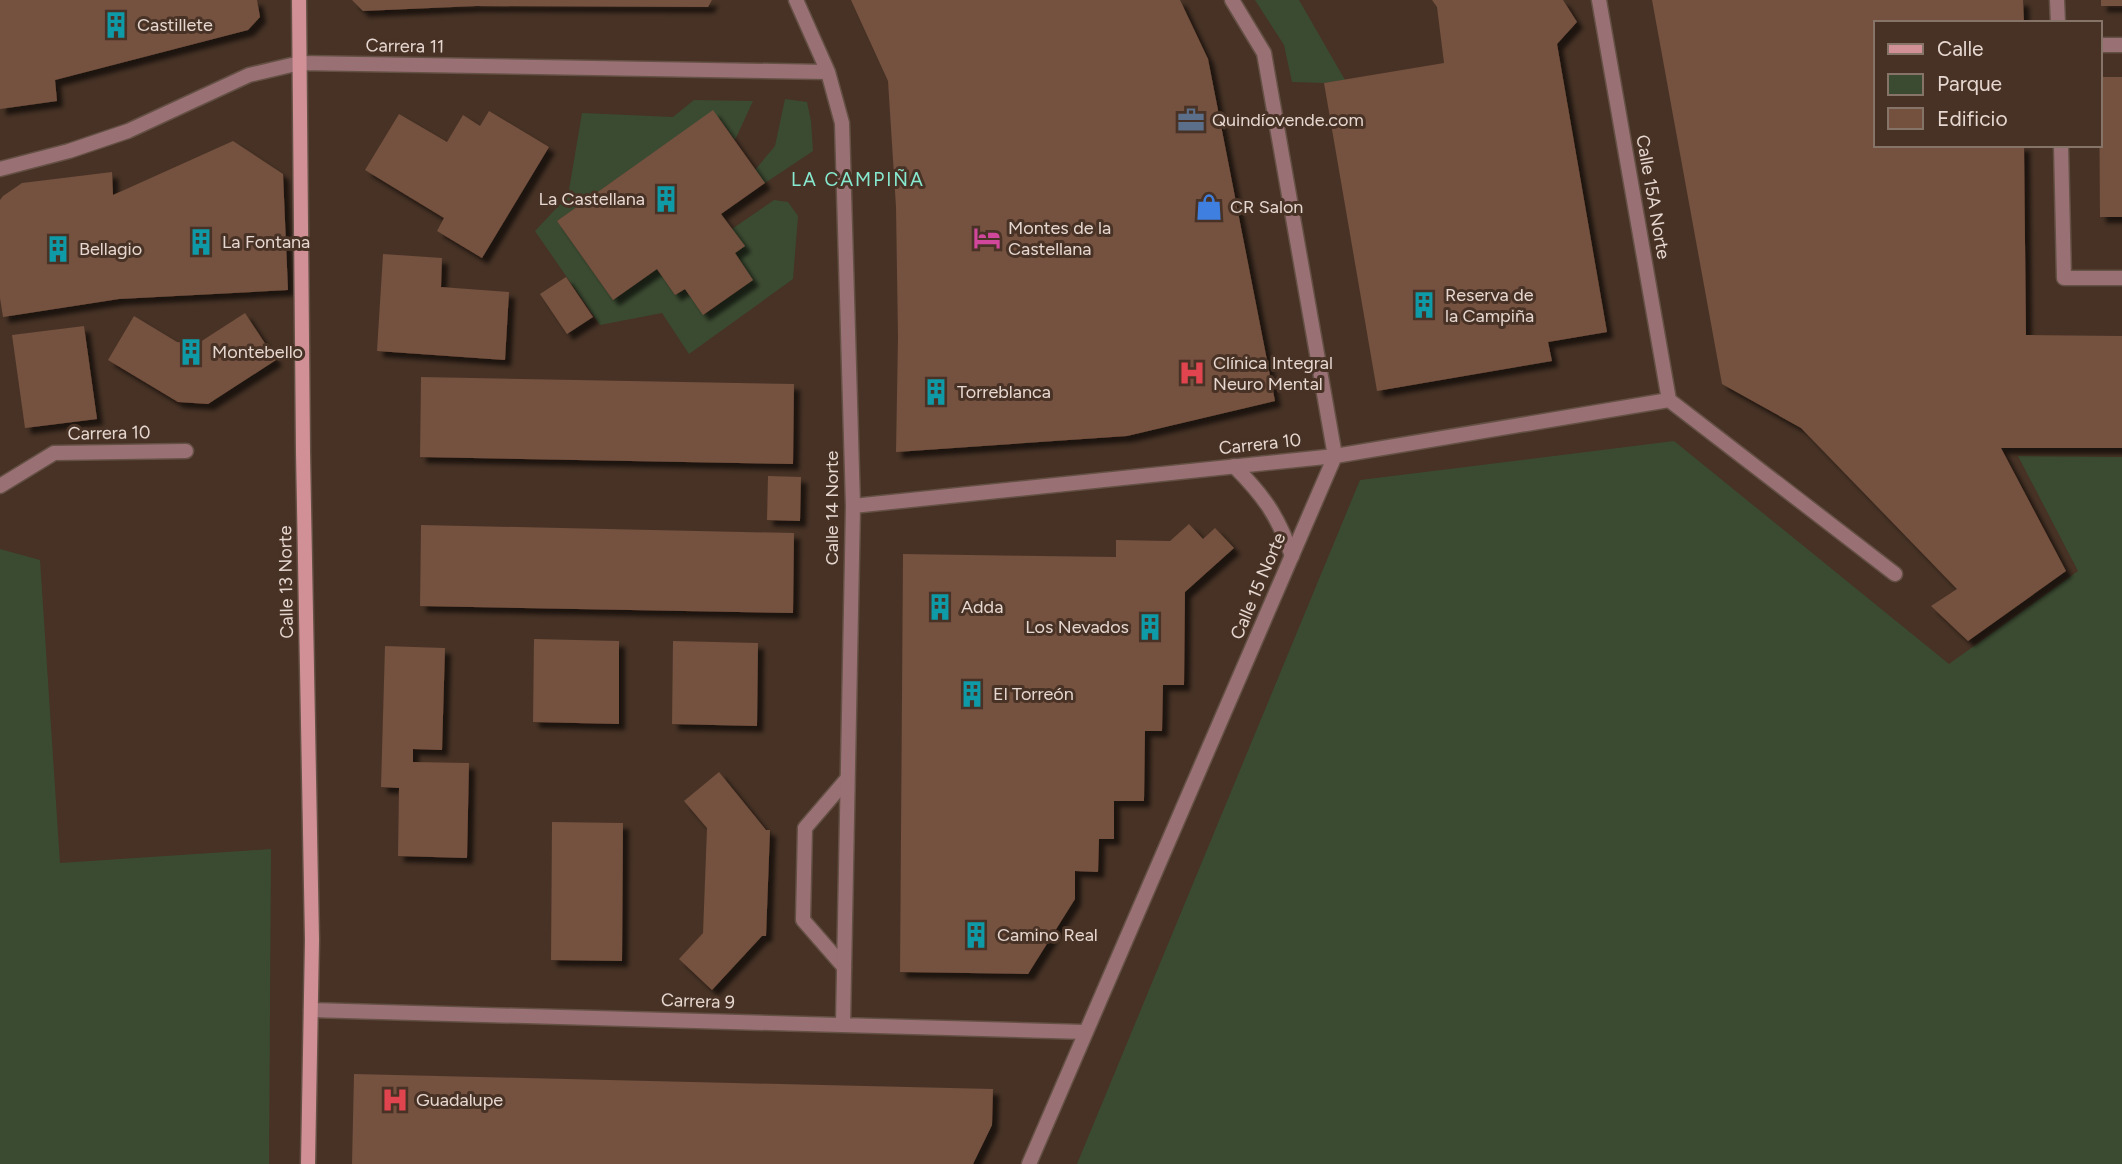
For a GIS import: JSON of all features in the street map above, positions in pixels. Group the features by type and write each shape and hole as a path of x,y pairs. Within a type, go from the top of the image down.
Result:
{"street":[{"name":"Calle 13 Norte","path":"299,0 303,452 312,940 307,1164"},
{"name":"Calle 14 Norte","path":"796,0 828,72 842,123 853,506 844,1025"},
{"path":"1232,0 1265,53 1335,456"},
{"name":"Calle 15A Norte","path":"1599,0 1669,400"},
{"path":"2057,0 2058,21"},
{"path":"2101,45 2122,45"},
{"name":"Carrera 11","path":"0,169 69,151 116,135 249,75 300,63 828,72"},
{"path":"2061,147 2064,278 2122,278"},
{"path":"1669,400 1895,574"},
{"name":"Carrera 10","path":"853,506 1335,456 1669,400"},
{"name":"Carrera 10","path":"0,485 54,453 186,451"},
{"name":"Calle 15 Norte","path":"1029,1164 1335,456"},
{"path":"1234,466 1258,490 1281,524 1292,556"},
{"path":"844,967 803,920 805,828 847,779"},
{"name":"Carrera 9","path":"311,1010 1085,1032"}],"green space":[{"path":"1255,0 1299,0 1345,80 1324,83 1292,82 1284,45"},
{"path":"785,99 807,102 813,151 765,183 755,170 775,146"},
{"path":"694,100 753,101 735,140 713,111 557,221 613,300 657,269 675,295 685,289 704,315 753,280 735,253 732,229 774,200 788,202 798,216 793,279 689,354 662,313 600,325 535,231 568,196 582,113 673,117"},
{"path":"1674,441 1949,664 2078,571 2018,456 2122,457 2122,1164 1077,1164 1360,480"},
{"path":"0,549 40,560 60,863 271,849 269,1164 0,1164"}],"building":[{"path":"0,0 257,0 260,17 248,30 55,80 57,101 0,109"},
{"path":"352,0 712,0 708,7 476,6 363,11"},
{"path":"851,0 1180,0 1208,59 1275,401 1127,436 896,452 896,207 888,81"},
{"path":"1432,0 1563,0 1577,22 1557,44 1607,332 1548,342 1552,361 1377,391 1324,83 1444,63 1437,7"},
{"path":"1652,0 2023,0 2024,21 1874,21 1874,147 2024,147 2026,335 2122,336 2122,448 2001,448 2066,571 1968,641 1931,606 1957,589 1801,428 1722,384"},
{"path":"2101,0 2122,0 2122,6 2101,6"},
{"path":"2101,77 2122,77 2122,217 2100,217"},
{"name":"La Castellana","path":"713,110 765,183 721,214 745,246 735,253 753,280 703,315 685,289 675,295 657,269 613,300 557,221"},
{"path":"489,111 549,147 482,258 437,231 444,218 365,170 399,114 447,142 463,115 480,126"},
{"path":"233,141 283,174 288,290 119,299 3,317 0,298 0,200 3,196 22,183 112,172 113,195"},
{"path":"383,254 442,258 441,287 509,292 505,360 377,351"},
{"path":"566,277 593,317 567,334 540,294"},
{"name":"Montebello","path":"245,313 276,360 208,404 178,402 108,360 134,316 177,342 197,344"},
{"path":"84,326 97,419 25,428 12,335"},
{"path":"421,377 794,384 793,464 420,457"},
{"path":"768,476 801,477 800,521 767,520"},
{"path":"1189,524 1203,539 1215,528 1234,548 1185,592 1184,685 1163,685 1162,731 1145,731 1144,801 1114,801 1114,839 1099,839 1098,872 1075,871 1075,899 1028,974 900,972 903,554 1116,557 1116,540 1170,541"},
{"path":"421,525 794,533 793,613 420,606"},
{"path":"534,639 619,641 619,724 533,722"},
{"path":"673,641 758,643 757,726 672,724"},
{"path":"385,646 445,648 442,750 413,749 413,762 469,763 467,858 398,856 399,788 381,787"},
{"path":"719,772 766,830 770,830 766,936 762,936 712,990 679,959 703,933 707,828 684,801"},
{"path":"552,822 623,823 622,961 551,960"},
{"path":"354,1074 993,1089 992,1125 973,1164 352,1164"}],"place":[{"name":"Castillete","path":"116,25"},
{"name":"Quindíovende.com","path":"1191,120"},
{"name":"La Castellana","path":"666,199"},
{"name":"CR Salon","path":"1209,207"},
{"name":"Montes de la Castellana","path":"987,238"},
{"name":"La Fontana","path":"201,242"},
{"name":"Bellagio","path":"58,249"},
{"name":"Reserva de la Campiña","path":"1424,305"},
{"name":"Montebello","path":"191,352"},
{"name":"Clínica Integral Neuro Mental","path":"1192,373"},
{"name":"Torreblanca","path":"936,392"},
{"name":"Adda","path":"940,607"},
{"name":"Los Nevados","path":"1150,627"},
{"name":"El Torreón","path":"972,694"},
{"name":"Camino Real","path":"976,935"},
{"name":"Guadalupe","path":"395,1100"}],"district":[{"name":"LA CAMPIÑA","path":"858,179"}]}
